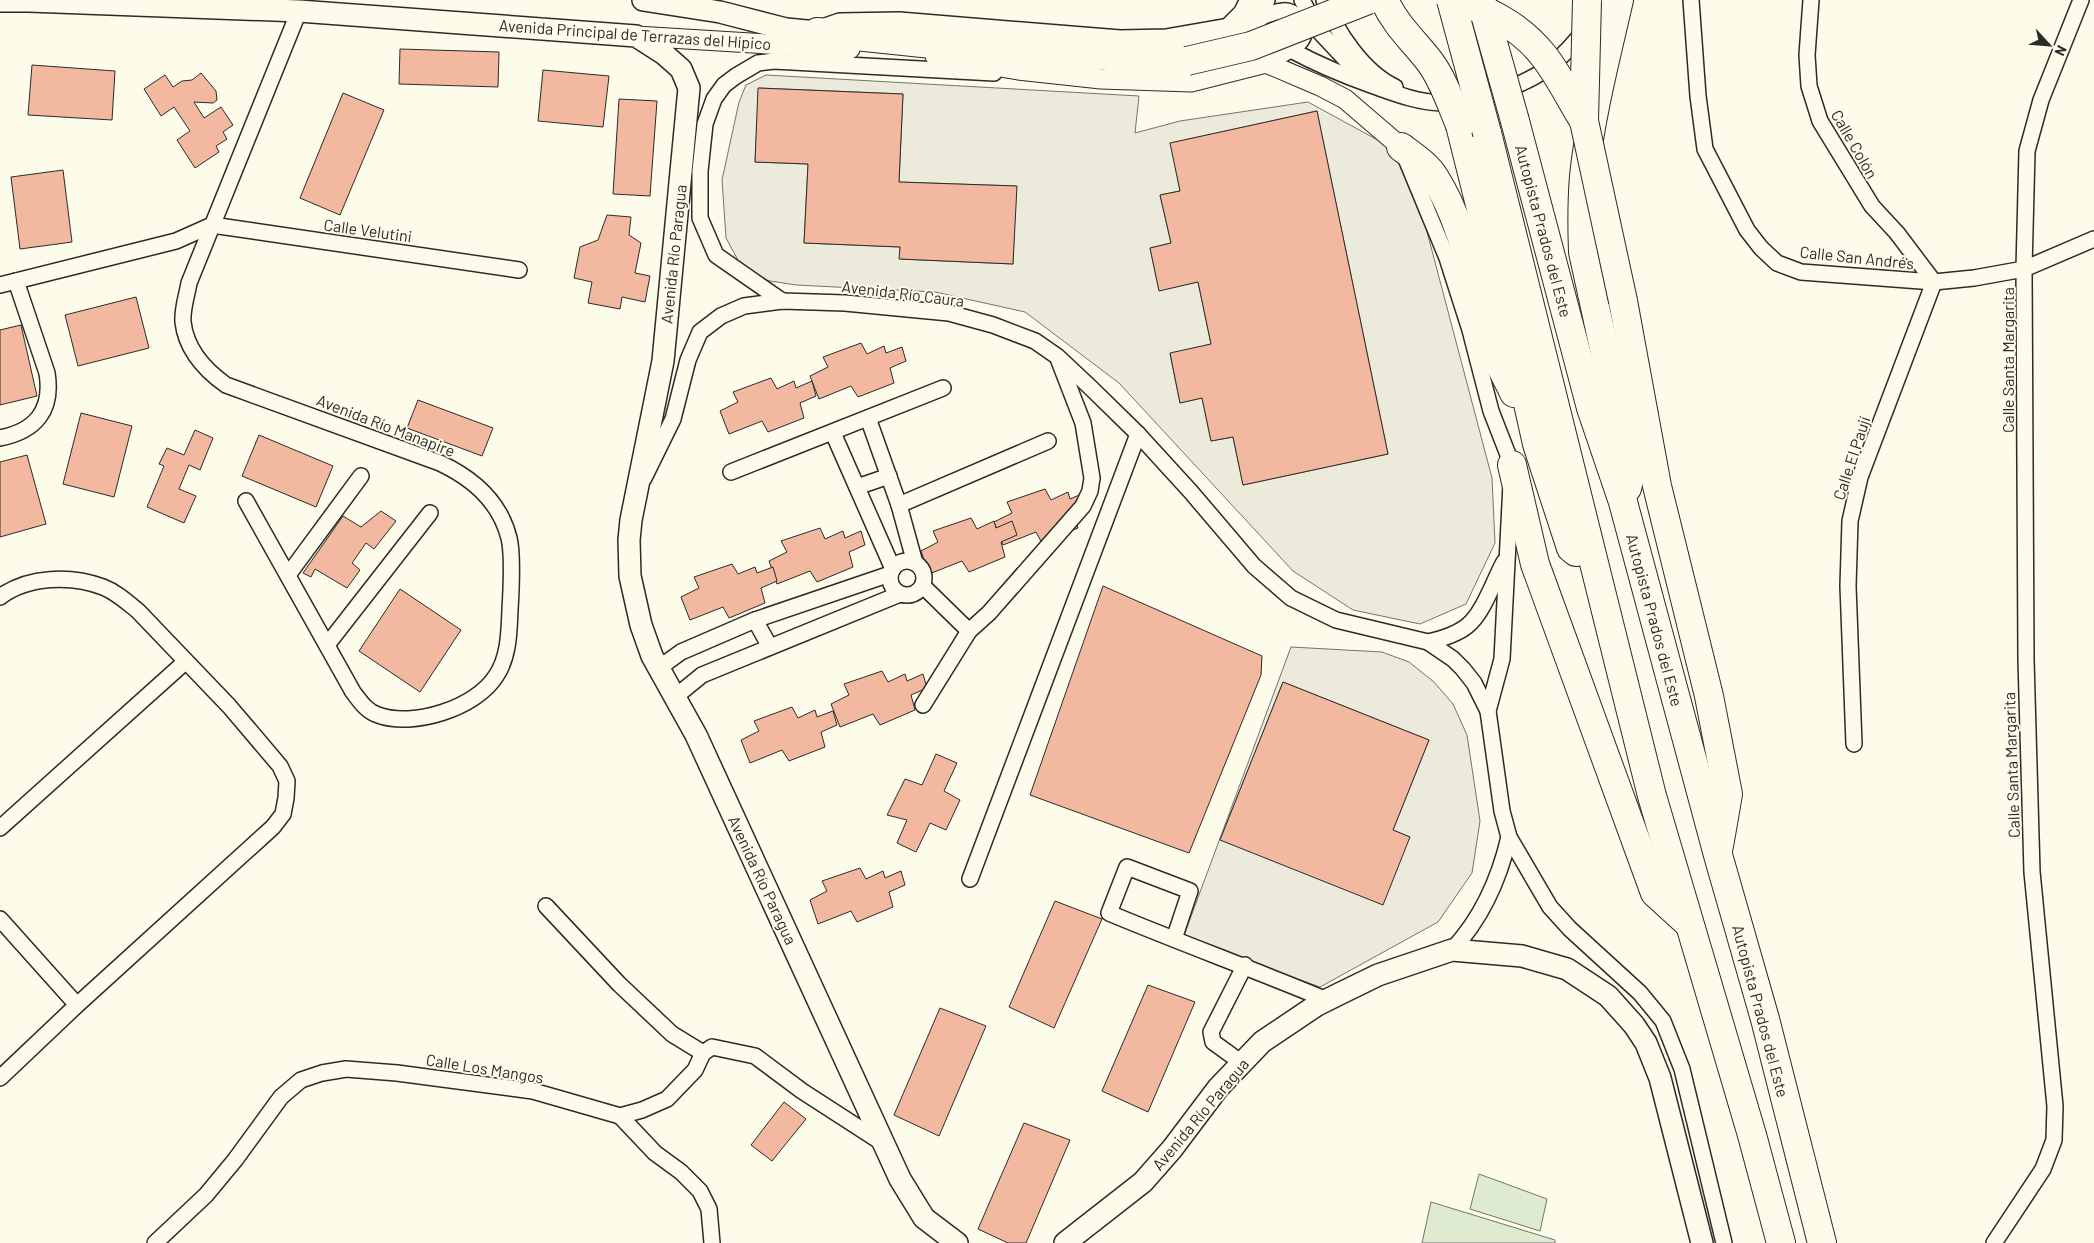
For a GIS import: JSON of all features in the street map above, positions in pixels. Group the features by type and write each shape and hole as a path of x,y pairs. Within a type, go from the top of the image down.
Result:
{"highway":[{"path":"817,32 952,46 1190,48 1251,46 1368,0"},
{"path":"1384,0 1401,29 1430,62 1442,82 1460,125 1514,341 1537,444 1571,548 1594,567"},
{"path":"1451,0 1493,15 1509,24 1528,39 1543,54 1584,121"},
{"name":"Autopista Prados del Este","path":"1451,0 1652,796 1749,1126 1781,1243"},
{"name":"Autopista Prados del Este","path":"1480,0 1515,121 1591,408 1623,502 1718,855 1765,1019 1822,1243"},
{"path":"1587,0 1584,121 1623,301 1658,486 1708,696 1728,794 1718,855"},
{"path":"1619,0 1594,117 1585,174 1582,215 1583,252 1631,472 1623,502"},
{"path":"1401,147 1434,176 1448,202 1457,223 1494,350 1537,444"},
{"path":"1510,461 1535,564 1655,893 1689,924"}],"main road":[{"name":"Avenida Principal de Terrazas del Hípico","path":"643,0 721,6 786,28 817,32"},
{"name":"Avenida Principal de Terrazas del Hípico","path":"0,1 299,11 636,36"},
{"path":"1190,48 1229,29 1244,14 1256,9"},
{"name":"Avenida Río Paragua","path":"636,36 664,54 680,69 689,88 662,361 636,493 629,540 630,576 640,625 652,656 696,734 900,1179 924,1218 957,1243"},
{"path":"1452,950 1522,956 1567,969 1608,996 1634,1025 1646,1043 1660,1078 1702,1243"},
{"name":"Avenida Río Paragua","path":"1066,1243 1143,1182 1172,1149 1218,1088 1262,1042 1326,1000 1378,976 1452,950"}],"street":[{"path":"1256,9 1267,0"},
{"path":"1302,0 1318,30 1375,86"},
{"path":"1324,0 1348,44 1367,65 1391,85 1423,101"},
{"path":"1291,50 1333,71 1404,98 1442,103 1460,102 1495,93 1545,70 1574,41 1604,0"},
{"name":"Calle San Andrés","path":"1691,0 1698,96 1705,149 1724,189 1747,230 1761,248 1778,263 1801,272 1934,282 1974,278 2024,269 2094,239"},
{"name":"Calle Colón","path":"1811,0 1806,54 1808,78 1820,121 1872,206 1897,233 1934,282"},
{"path":"2024,269 2027,151 2041,100 2081,0"},
{"path":"1256,9 1286,10 1292,12 1300,20 1303,38 1300,44 1266,63"},
{"name":"Avenida Río Manapire","path":"246,501 353,692 364,706 376,714 393,719 412,720 446,711 483,692 497,675 506,655 509,637 511,590 510,539 497,510 483,491 462,473 440,463 226,385 210,374 189,343 183,322 189,283 299,11"},
{"name":"Avenida Principal de Terrazas del Hípico","path":"636,36 777,43 922,54 1018,70 1101,79 1191,82 1266,63"},
{"path":"782,301 716,255 700,218 700,171 705,124 714,99 724,85 758,63 774,61 1000,73 1018,70"},
{"path":"1266,63 1345,99 1401,147 1447,258 1470,330 1491,411 1510,461 1502,659 1488,711 1502,811 1508,838 1550,907 1640,993 1663,1021 1682,1069 1724,1243"},
{"path":"0,285 176,241 212,225"},
{"name":"Calle Velutini","path":"212,225 519,270"},
{"name":"Calle Santa Margarita","path":"1994,1243 2043,1169 2054,1140 2055,1106 2032,872 2026,660 2024,269"},
{"path":"0,438 17,434 31,426 42,415 49,388 47,373 16,281"},
{"name":"Calle El Paují","path":"1854,744 1848,586 1850,521 1860,477 1934,282"},
{"name":"Avenida Río Paragua","path":"636,493 672,419 688,360 700,332 721,316 744,306 782,301"},
{"name":"Avenida Río Caura","path":"782,301 845,303 949,313 993,325 1035,341 1058,357 1138,434 1192,492 1254,566 1292,598 1336,620 1428,642 1453,659 1463,669 1474,683 1488,711"},
{"path":"923,705 970,631 989,613 1083,506 1090,491 1092,478 1083,423 1058,357"},
{"path":"731,472 943,388"},
{"path":"868,418 899,505 915,563"},
{"path":"659,668 681,652 755,620 891,571 899,563 907,561 915,563 922,569 924,578 922,586 917,593 908,596 893,590 890,582 891,571 833,433"},
{"path":"970,879 1138,434"},
{"path":"899,505 1048,441"},
{"path":"288,575 361,476"},
{"path":"857,487 889,476"},
{"path":"327,645 430,513"},
{"path":"1428,642 1444,638 1468,626 1477,614 1507,556"},
{"path":"0,597 7,592 42,580 83,581 104,587 121,597 138,611 229,706 280,766 287,781 283,814 273,827 77,1005 0,1078"},
{"path":"922,586 970,631"},
{"path":"675,696 702,674 900,594"},
{"path":"755,620 770,647"},
{"path":"0,828 185,662"},
{"path":"1452,950 1470,927 1491,894 1502,863 1508,838"},
{"path":"1174,939 1190,891 1127,867 1109,913 1174,939 1245,965 1326,1000"},
{"path":"546,906 619,984 672,1034 703,1053"},
{"path":"0,919 77,1005"},
{"path":"1242,1064 1213,1042 1211,1032 1245,965"},
{"path":"712,1243 709,1209 700,1191 681,1172 654,1153 620,1116 642,1110 667,1099 695,1070 703,1053 712,1046 755,1056 802,1091 884,1145"},
{"name":"Calle Los Mangos","path":"155,1243 206,1195 235,1160 281,1097 301,1080 322,1073 346,1068 533,1091 620,1116"}],"green space":[{"path":"1479,1174 1547,1199 1540,1231 1470,1209"},
{"path":"1431,1202 1555,1240 1555,1243 1422,1243"}],"shaded area":[{"path":"766,75 1139,96 1135,133 1180,121 1308,102 1407,156 1492,478 1495,543 1466,604 1420,624 1353,610 1293,571 1119,383 1025,312 935,292 796,285 757,279 739,262 726,238 722,180 739,102 746,85","holes":["759,88 903,94 899,182 1016,186 1013,264 900,259 900,247 804,243 808,164 755,162","1317,111 1388,454 1243,485 1233,437 1211,441 1202,398 1180,403 1170,354 1211,344 1198,282 1159,290 1150,248 1171,243 1160,195 1180,191 1171,143"]},
{"path":"1291,647 1382,652 1409,662 1434,682 1453,704 1467,735 1480,821 1472,873 1438,922 1320,987 1183,938","holes":["1283,682 1429,740 1393,830 1410,837 1220,840"]}],"building":[{"path":"400,49 499,52 498,87 399,84"},
{"path":"32,65 115,71 112,120 28,115"},
{"path":"543,70 609,76 603,127 538,121"},
{"path":"201,73 216,91 217,100 213,103 194,102 204,118 221,107 233,125 223,132 227,139 216,146 219,152 195,168 177,140 190,131 174,107 161,116 144,89 165,75 173,87 182,81 192,80"},
{"path":"758,88 903,94 899,182 1017,186 1013,264 899,259 900,247 804,243 808,164 755,162"},
{"path":"343,93 384,110 340,215 300,198"},
{"path":"619,99 657,101 650,196 613,194"},
{"path":"1317,111 1388,454 1243,485 1233,437 1211,441 1202,398 1180,403 1170,353 1211,344 1198,282 1159,291 1150,248 1171,243 1160,195 1180,191 1170,143"},
{"path":"63,170 72,242 20,249 11,177"},
{"path":"607,215 631,217 629,235 641,243 635,273 650,276 645,302 622,297 620,309 588,303 592,282 574,278 580,247 598,240"},
{"path":"136,297 149,348 78,366 65,315"},
{"path":"21,325 37,396 0,405 0,330"},
{"path":"861,343 867,354 884,346 886,353 902,347 906,361 890,368 894,383 858,397 851,386 819,399 810,376 828,367 823,357"},
{"path":"771,378 777,389 794,381 796,388 812,381 816,396 800,403 804,418 768,432 762,421 729,434 720,411 738,402 733,392"},
{"path":"418,400 493,428 482,456 407,428"},
{"path":"81,413 132,426 114,497 63,484"},
{"path":"195,430 213,438 200,470 189,465 179,489 196,496 184,523 147,507 164,466 159,464 167,448 184,455"},
{"path":"259,435 333,466 316,507 242,476"},
{"path":"27,455 46,524 0,537 0,462"},
{"path":"1045,489 1051,500 1068,492 1070,499 1086,492 1074,513 1078,528 1042,543 1036,532 1003,545 994,522 1012,513 1007,502"},
{"path":"381,511 396,521 374,549 366,543 352,563 360,570 347,588 315,569 311,577 303,573 343,516 361,527"},
{"path":"971,518 977,529 994,521 996,528 1012,521 1017,535 1001,542 1005,557 969,572 962,561 929,574 921,551 938,542 933,531"},
{"path":"820,528 825,539 843,531 845,538 861,531 865,545 849,552 853,567 817,582 810,571 777,584 769,561 787,552 781,541"},
{"path":"732,564 738,574 755,567 757,573 773,567 777,581 761,588 765,603 729,618 723,607 690,620 681,597 699,588 694,577"},
{"path":"1103,586 1262,656 1261,675 1189,853 1030,795"},
{"path":"400,589 461,630 420,692 359,651"},
{"path":"882,671 888,682 905,674 907,681 923,674 927,688 911,695 915,710 880,725 873,714 840,727 831,704 849,695 844,684"},
{"path":"1283,682 1429,740 1393,830 1410,837 1383,905 1220,840"},
{"path":"792,707 798,718 815,710 817,717 833,711 837,725 821,732 825,747 789,761 782,750 750,763 741,740 759,731 754,721"},
{"path":"936,754 957,763 944,791 960,800 946,830 930,823 916,852 897,843 907,820 887,815 905,779 922,785"},
{"path":"860,868 866,879 883,871 885,878 901,871 905,885 889,892 893,907 857,922 851,911 818,924 810,900 827,891 822,881"},
{"path":"1055,901 1102,919 1054,1028 1009,1007"},
{"path":"1148,985 1195,1002 1148,1112 1102,1091"},
{"path":"940,1008 986,1026 939,1136 894,1115"},
{"path":"784,1102 806,1119 772,1161 751,1145"},
{"path":"1024,1123 1070,1140 1026,1243 1008,1243 978,1229"}]}
